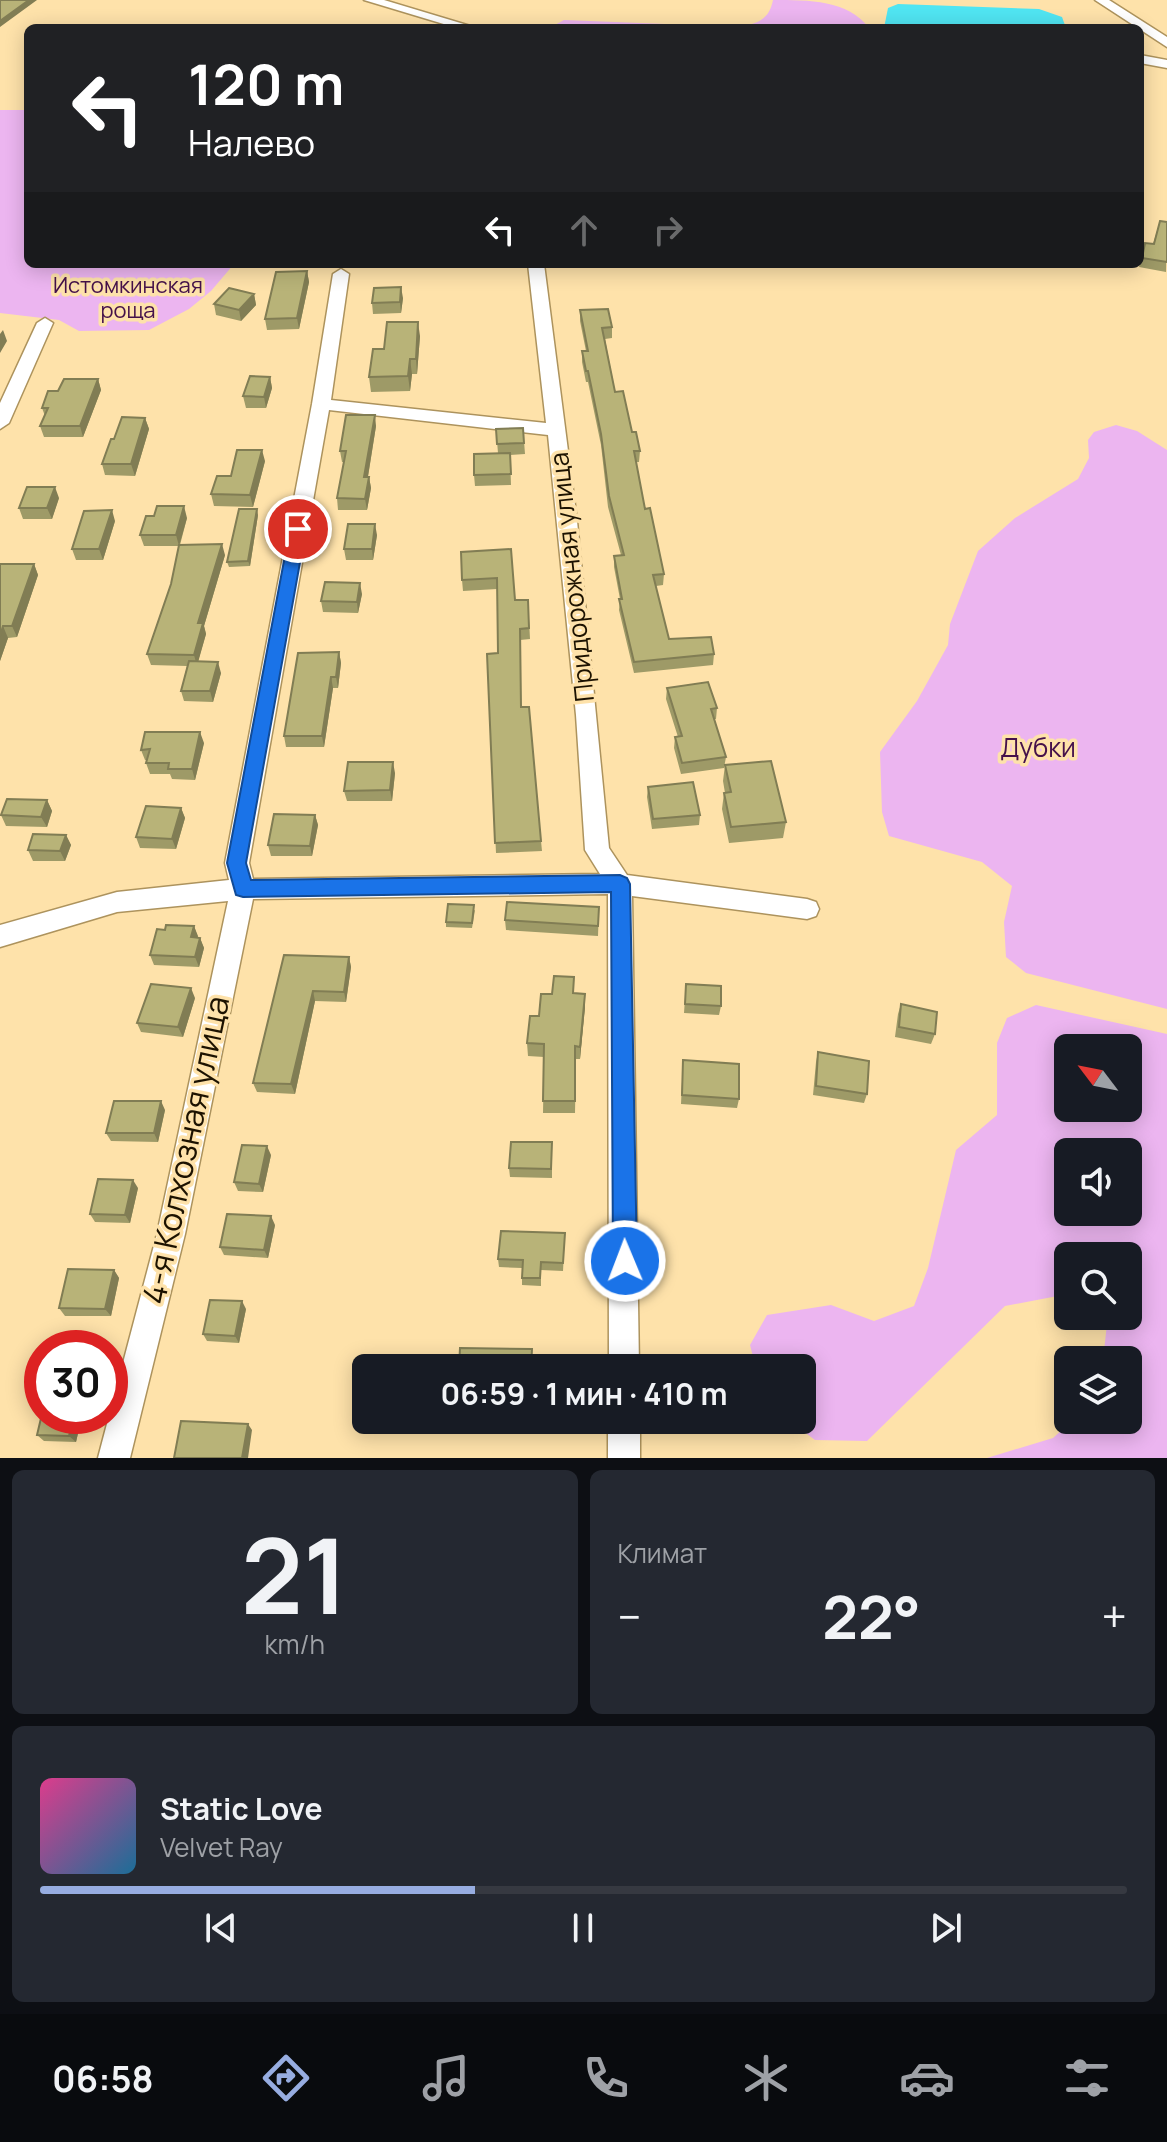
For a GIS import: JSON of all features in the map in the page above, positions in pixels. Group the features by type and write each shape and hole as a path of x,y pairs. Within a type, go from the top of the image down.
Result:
{"street":[{"path":"370,0 457,24"},
{"path":"1101,0 1138,24"},
{"path":"1144,28 1167,43"},
{"path":"1144,60 1167,64"},
{"name":"Придорожная улица","path":"536,268 587,715 597,850 620,884"},
{"name":"4-я Колхозная улица","path":"114,1458 171,1234 243,889 237,863 321,404 341,274"},
{"path":"0,423 45,323"},
{"path":"321,404 555,430"},
{"path":"620,884 624,1354"},
{"path":"0,936 117,902 243,889 620,884 807,909"},
{"path":"624,1434 624,1458"}],"green space":[{"path":"773,0 814,1 839,7 865,24 751,24 763,19"},
{"path":"564,20 666,24 557,24"},
{"name":"Истомкинская роща","path":"0,110 24,110 24,268 231,268 211,291 189,309 149,330 79,331 59,320 0,313"},
{"name":"Дубки","path":"1116,425 1137,431 1167,450 1167,1009 1026,973 1006,957 1004,922 1012,886 982,862 889,836 882,812 880,752 917,701 948,645 950,624 978,551 1015,518 1078,479 1089,458 1088,440 1094,432"},
{"path":"1036,1005 1167,1034 1167,1458 987,1458 1057,1434 1142,1434 1142,1346 1105,1346 1106,1330 1142,1330 1142,1242 1054,1242 1054,1297 1005,1306 867,1441 815,1440 807,1434 816,1434 816,1354 752,1354 750,1345 767,1315 831,1305 874,1321 914,1306 928,1268 956,1150 997,1115 997,1043 1007,1018"}],"water":[{"path":"898,4 1039,9 1062,17 1065,24 885,24 888,8"}],"building":[{"path":"0,0 29,0 0,21"},
{"path":"1160,221 1167,222 1167,262 1144,258 1145,243 1154,244"},
{"path":"307,271 297,318 265,319 276,272"},
{"path":"401,287 400,302 372,303 374,288"},
{"path":"229,288 254,294 239,310 214,304"},
{"path":"608,309 612,327 602,328 615,392 623,391 632,432 636,432 640,451 634,451 645,509 650,508 664,574 653,575 669,639 711,637 714,654 634,662 619,599 622,599 614,556 624,555 609,496 601,434 582,351 588,351 580,310"},
{"path":"387,322 418,322 416,359 410,359 408,376 369,377 373,349 384,349"},
{"path":"250,376 270,377 264,397 243,396"},
{"path":"64,379 98,379 80,426 40,426 48,408 42,408 48,391 58,391"},
{"path":"346,415 375,415 364,477 369,477 365,499 337,498 346,451 340,451"},
{"path":"122,417 145,418 131,464 102,464 111,439 114,439"},
{"path":"523,428 524,443 497,444 496,429"},
{"path":"237,450 262,450 250,495 211,494 217,476 231,476"},
{"path":"510,453 511,474 474,475 474,454"},
{"path":"27,487 55,487 47,508 19,508"},
{"path":"157,506 184,506 176,535 140,535 146,516 154,516"},
{"path":"239,509 257,509 248,561 227,562"},
{"path":"112,510 99,549 72,549 84,511"},
{"path":"348,524 375,524 372,549 344,549"},
{"path":"222,544 198,623 203,623 194,655 147,654 171,584 179,545"},
{"path":"511,549 515,600 528,600 529,628 520,629 521,707 529,707 541,841 495,843 487,654 498,653 497,578 462,580 461,552"},
{"path":"0,564 34,564 12,626 3,626 0,636"},
{"path":"325,582 360,583 357,602 321,601"},
{"path":"339,652 336,677 331,677 322,736 284,736 298,653"},
{"path":"189,661 218,662 210,691 181,691"},
{"path":"708,682 717,708 711,709 726,757 682,763 675,737 682,736 667,688"},
{"path":"145,732 200,732 192,769 168,769 169,763 146,763 150,749 141,750"},
{"path":"771,761 786,822 731,827 724,793 731,792 725,765"},
{"path":"348,762 393,762 390,790 344,791"},
{"path":"693,782 700,815 653,819 648,787"},
{"path":"7,799 47,800 41,817 1,815"},
{"path":"146,806 181,808 172,839 136,837"},
{"path":"274,814 315,815 310,846 268,845"},
{"path":"33,834 66,835 60,851 28,850"},
{"path":"507,902 599,907 598,926 505,920"},
{"path":"448,904 474,905 472,923 446,922"},
{"path":"166,925 194,926 191,937 200,938 195,957 150,955 157,929 165,930"},
{"path":"284,955 349,957 344,992 313,991 291,1084 253,1083"},
{"path":"554,976 574,977 573,993 585,994 580,1047 575,1046 575,1101 543,1101 544,1044 527,1043 530,1016 539,1016 541,994 552,994"},
{"path":"151,984 191,988 178,1027 137,1023"},
{"path":"686,984 721,986 721,1006 685,1004"},
{"path":"901,1004 937,1012 935,1034 899,1027"},
{"path":"818,1052 869,1061 867,1094 816,1086"},
{"path":"683,1060 739,1064 739,1099 682,1095"},
{"path":"114,1101 161,1101 154,1133 106,1133"},
{"path":"511,1142 552,1142 551,1169 509,1168"},
{"path":"242,1145 267,1146 259,1184 234,1182"},
{"path":"98,1179 133,1180 125,1215 90,1214"},
{"path":"227,1214 271,1216 264,1250 220,1247"},
{"path":"501,1231 565,1233 563,1263 541,1262 540,1278 522,1278 523,1260 498,1259"},
{"path":"68,1269 114,1270 105,1309 59,1308"},
{"path":"210,1300 242,1301 235,1336 203,1334"},
{"path":"460,1348 532,1349 532,1354 460,1354"},
{"path":"181,1421 248,1424 242,1458 174,1458"},
{"path":"37,1434 70,1434 69,1436"}],"route":[{"path":"298,529 237,863 243,889 620,884 625,1261"}]}
